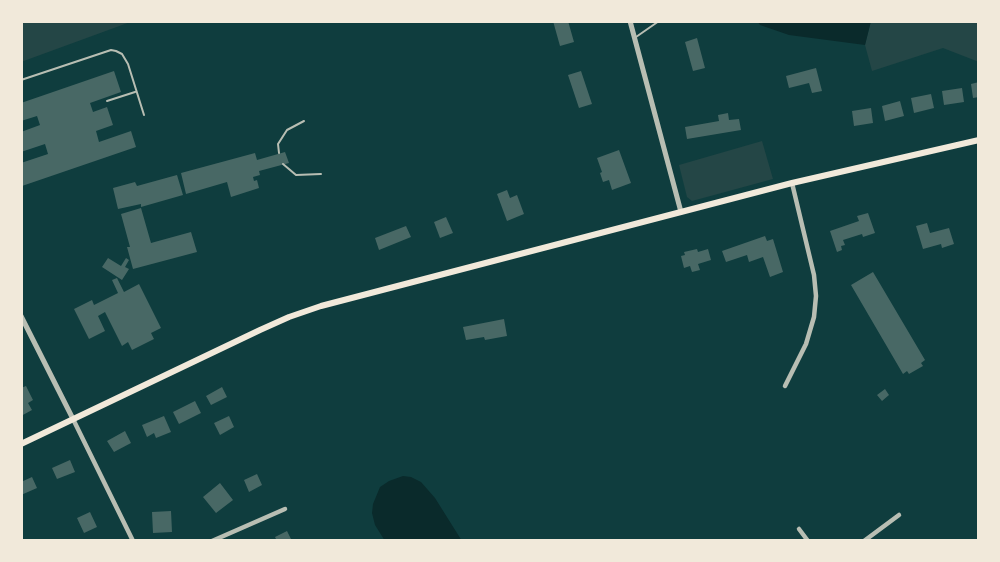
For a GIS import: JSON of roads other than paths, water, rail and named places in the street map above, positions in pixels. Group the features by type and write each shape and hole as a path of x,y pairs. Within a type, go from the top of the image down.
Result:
{"main road":[{"path":"21,444 260,330 321,306 792,183 979,140"}],"street":[{"path":"630,21 681,212"},
{"path":"785,386 806,344 814,317 816,296 814,275 792,183"},
{"path":"21,316 133,541"},
{"path":"212,541 285,509"},
{"path":"864,541 899,515"},
{"path":"799,528 808,541"}],"lane":[{"path":"635,38 659,21"},
{"path":"21,80 111,50 122,54 128,64 144,115"},
{"path":"107,101 136,92"},
{"path":"279,153 278,144 287,130 304,121"},
{"path":"283,164 296,175 321,174"}]}
